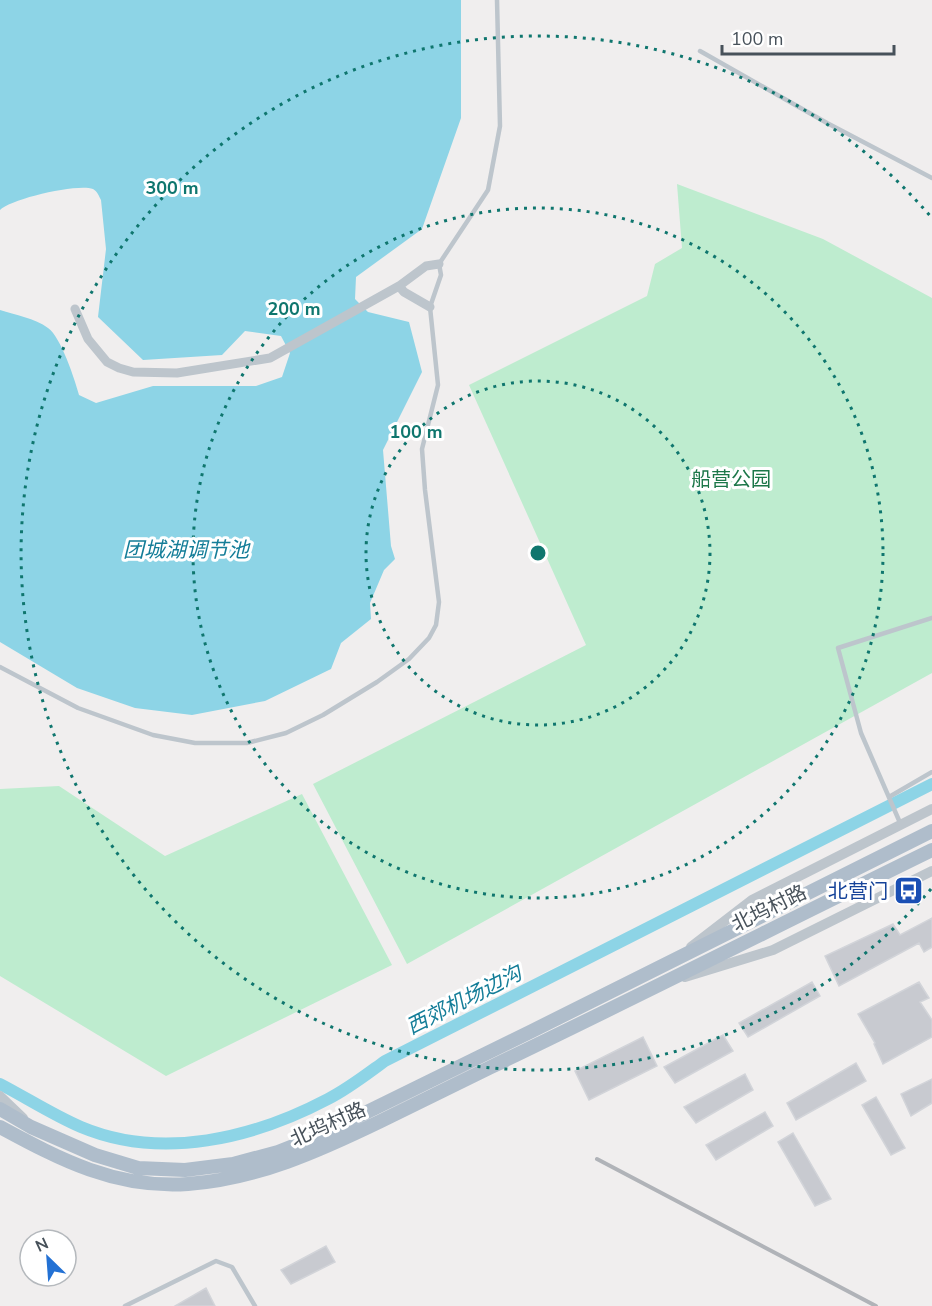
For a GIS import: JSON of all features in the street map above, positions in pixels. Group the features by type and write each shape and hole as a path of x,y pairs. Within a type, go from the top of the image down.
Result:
{"main road":[{"name":"北坞村路","path":"0,1109 95,1155 138,1168 185,1170 233,1164 278,1152 316,1137 932,831"},
{"name":"北坞村路","path":"0,1127 87,1171 137,1183 187,1184 237,1178 284,1165 322,1149 932,850"}],"street":[{"path":"75,309 88,339 107,362 133,372 177,374 270,358 399,286 426,266 439,264"},
{"path":"399,286 404,292 430,307"},
{"name":"北坞村路","path":"672,962 752,900 932,809"},
{"name":"北坞村路","path":"656,986 773,950 932,871"},
{"name":"北坞村路","path":"0,1096 31,1126"}],"lane":[{"path":"0,667 78,708 153,735 195,743 248,743 286,733 323,715 377,682 409,659 429,638 435,625 439,602 422,449 438,386 430,307 441,275 439,264 488,190 500,126 497,0"},
{"path":"700,51 827,123 932,178"},
{"path":"901,825 861,733 838,648 932,618"},
{"path":"890,798 932,772"},
{"path":"125,1306 216,1261 232,1267 255,1306"}],"green space":[{"name":"船营公园","path":"677,184 823,239 932,298 932,673 407,964 313,784 586,645 469,385 647,296 655,264 682,248"},
{"path":"59,786 165,856 302,794 392,965 166,1076 0,976 0,789"}],"water":[{"name":"团城湖调节池","path":"0,0 461,0 461,118 422,229 356,277 355,299 368,312 409,322 422,372 383,450 391,546 395,559 384,570 370,603 371,619 341,643 331,669 265,701 192,715 135,708 77,688 0,642 0,310 31,319 48,328 58,340 79,395 96,403 153,386 256,386 282,377 290,353 281,336 245,331 222,355 143,360 98,317 106,249 101,200 96,191 85,188 60,190 17,201 0,210"}],"building":[{"path":"932,918 932,947 924,952 919,943 839,986 825,956 893,924 900,935"},
{"path":"812,982 820,996 748,1037 739,1023"},
{"path":"919,982 929,998 920,1002 932,1020 932,1037 883,1064 875,1043 858,1014"},
{"path":"723,1035 733,1051 675,1083 664,1067"},
{"path":"643,1037 657,1066 589,1100 575,1071"},
{"path":"856,1063 866,1081 796,1120 787,1103"},
{"path":"745,1074 753,1090 696,1123 684,1107"},
{"path":"932,1079 932,1103 911,1116 901,1094"},
{"path":"876,1097 905,1148 891,1155 862,1105"},
{"path":"765,1112 773,1126 716,1160 706,1145"},
{"path":"793,1133 831,1199 815,1206 778,1142"},
{"path":"326,1246 335,1262 291,1284 281,1270"},
{"path":"206,1288 215,1306 175,1306"}],"waterway":[{"name":"西郊机场边沟","path":"0,1084 81,1127 112,1137 143,1142 175,1143 207,1140 270,1125 328,1099 385,1061 932,784"}],"railway":[{"path":"597,1159 876,1306"}],"place":[{"name":"北营门","path":"909,891"}]}
